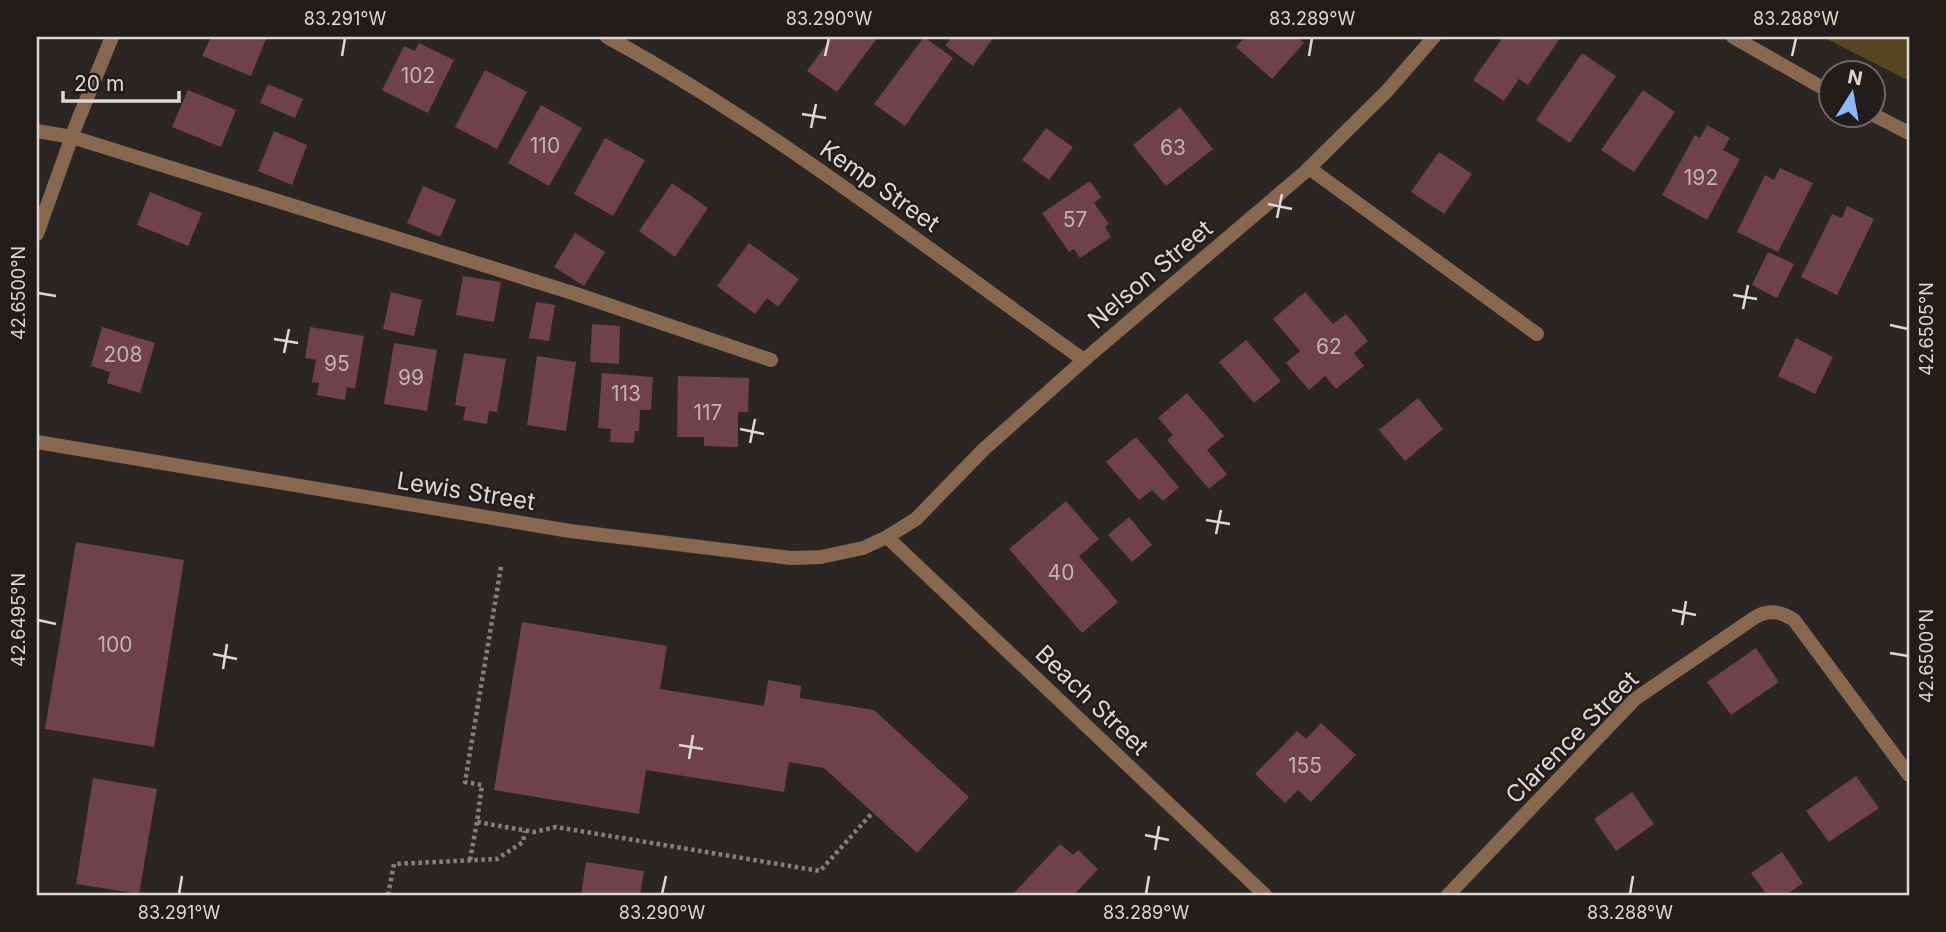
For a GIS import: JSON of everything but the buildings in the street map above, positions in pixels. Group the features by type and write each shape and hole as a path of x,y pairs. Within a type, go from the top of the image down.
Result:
{"street":[{"path":"37,234 112,37"},
{"name":"Kemp Street","path":"607,37 707,96 830,178 1084,360"},
{"name":"Nelson Street","path":"887,537 928,509 983,450 1309,168 1387,91 1434,37"},
{"path":"1734,37 1816,84"},
{"path":"1886,121 1909,133"},
{"path":"37,131 72,137 576,294 771,360"},
{"path":"1309,168 1537,334"},
{"name":"Lewis Street","path":"37,442 570,531 707,549 806,558 849,552 887,537"},
{"name":"Beach Street","path":"887,537 1265,895"},
{"name":"Clarence Street","path":"1448,895 1635,699 1765,613 1784,614 1794,620 1909,775"}],"path":[{"path":"470,860 482,785 465,782 500,567"},
{"path":"477,822 534,832 555,827 820,871 873,813"},
{"path":"388,895 394,864 497,859 523,842 525,831"}],"shaded area":[{"path":"1823,37 1909,37 1909,81 1886,69 1886,60 1868,60"}]}
